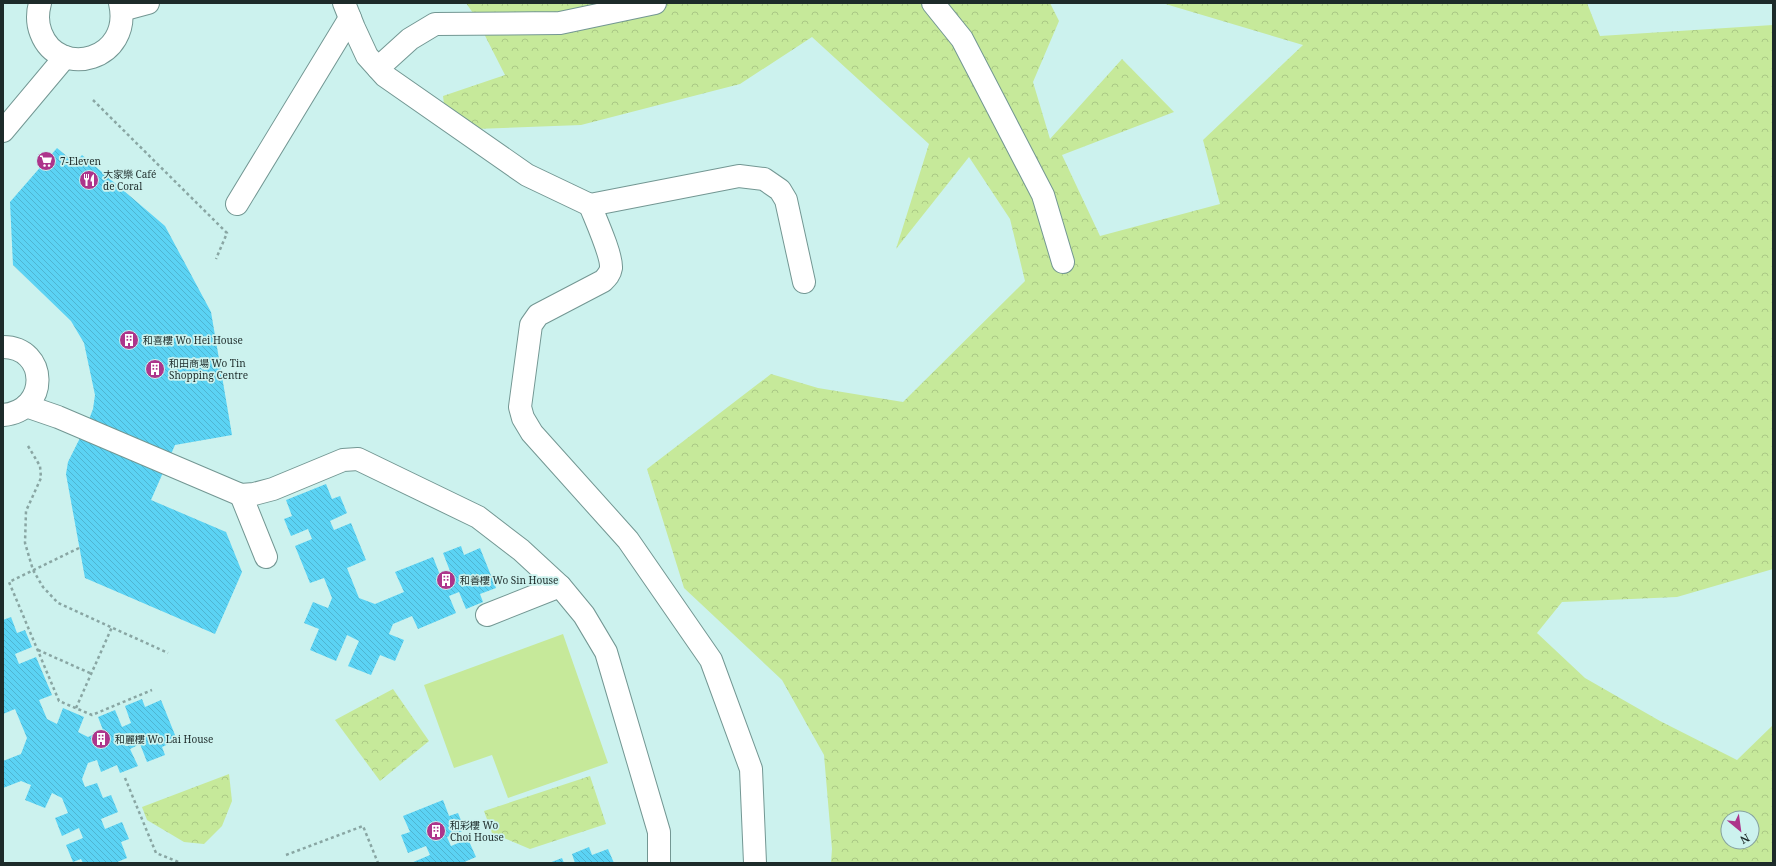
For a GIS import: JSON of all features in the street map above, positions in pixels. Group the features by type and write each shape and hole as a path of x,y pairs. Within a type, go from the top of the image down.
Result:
{"street":[{"path":"37,5 38,25 43,38 52,49 65,57 79,59 93,57 106,50 116,40 122,27 121,7 148,3"},
{"path":"378,68 410,39 434,24 560,23 655,3"},
{"path":"933,3 962,39 1043,195 1063,262"},
{"path":"347,10 367,56 385,76 527,175 590,205 739,176 764,179 780,190 786,200 804,282"},
{"path":"237,204 347,10"},
{"path":"3,131 65,57"},
{"path":"590,205 609,255 611,266 609,275 603,281 538,315 534,320 531,325 520,408 523,418 532,433 628,540 711,660 751,769 755,863"},
{"path":"3,346 20,350 29,358 36,368 38,379 37,391 31,402 12,414 3,415"},
{"path":"26,406 58,417 241,495 254,494 273,489 343,460 358,459 478,517 521,550 560,586 584,615 606,652 659,832 659,863"},
{"path":"241,495 266,557"},
{"path":"487,615 560,586"}],"path":[{"path":"93,100 227,233 216,259"},
{"path":"28,446 40,466 41,478 26,511 25,543 33,570 43,587 58,603 168,653"},
{"path":"80,548 9,582 59,701 92,715 152,690"},
{"path":"76,708 112,627"},
{"path":"38,650 92,674"},
{"path":"126,778 156,853 181,863"},
{"path":"286,855 363,826 378,863"}],"green space":[{"path":"466,3 1050,3 1059,21 1033,82 1050,139 1122,59 1174,112 1062,155 1100,236 1220,204 1203,140 1303,45 1162,3 1587,3 1600,36 1773,25 1773,569 1677,597 1562,602 1537,633 1585,678 1660,721 1737,760 1773,725 1773,863 831,863 832,849 824,755 782,680 684,588 647,469 771,374 818,388 903,402 1025,281 1010,219 969,157 896,249 929,144 812,37 740,84 581,125 447,130 443,96 505,75 475,16"},
{"path":"563,634 608,763 508,798 492,755 454,768 424,685"},
{"path":"393,689 429,741 380,781 335,720"},
{"path":"229,774 232,801 222,826 204,844 184,842 147,820 142,807"},
{"path":"590,776 606,824 530,849 492,833 484,811"}],"building":[{"name":"和田商場 Wo Tin Shopping Centre","path":"57,148 75,163 82,155 165,226 211,312 232,435 175,445 151,500 226,532 242,572 215,634 85,578 66,474 68,462 93,409 95,395 84,343 71,321 13,265 10,202"},
{"name":"和善樓 Wo Sin House","path":"326,484 332,499 340,496 347,513 330,521 334,530 351,523 366,560 347,568 359,598 375,604 404,592 395,572 433,557 440,575 450,571 443,553 461,546 464,555 480,548 496,588 480,594 483,602 466,609 459,592 449,596 456,613 418,629 412,616 393,624 389,634 404,640 395,661 380,655 371,675 348,666 359,641 347,635 336,661 310,650 319,629 304,623 313,602 328,608 332,598 324,578 310,583 295,546 312,539 308,529 291,536 284,519 292,516 286,500"},
{"name":"和麗樓 Wo Lai House","path":"11,617 17,633 25,630 32,647 15,654 19,664 36,657 52,695 39,700 47,719 57,724 63,708 84,717 78,732 88,737 103,730 98,717 115,710 122,727 131,723 125,706 142,699 145,707 161,700 177,740 162,747 165,755 147,762 140,744 130,749 138,766 120,773 117,765 101,772 97,760 88,763 82,779 85,787 97,783 103,798 111,795 118,812 101,819 105,829 122,822 129,839 121,842 127,858 115,863 83,863 81,859 73,862 66,845 83,838 79,828 62,836 55,818 68,813 62,798 52,793 45,808 25,800 31,785 21,781 3,788 3,761 21,754 27,738 15,709 3,714 3,620"},
{"name":"和彩樓 Wo Choi House","path":"443,800 449,816 458,813 465,830 447,837 451,846 468,839 476,857 462,863 411,863 430,855 426,846 408,853 401,835 410,832 403,816"},
{"path":"589,847 592,855 608,849 614,863 575,863 572,854"},
{"path":"562,858 564,863 549,863"}],"place":[{"name":"7-Eleven","path":"46,161"},
{"name":"大家樂 Café de Coral","path":"89,180"},
{"name":"和喜樓 Wo Hei House","path":"129,340"},
{"name":"和田商場 Wo Tin Shopping Centre","path":"155,369"},
{"name":"和善樓 Wo Sin House","path":"446,580"},
{"name":"和麗樓 Wo Lai House","path":"101,739"},
{"name":"和彩樓 Wo Choi House","path":"436,831"}]}
